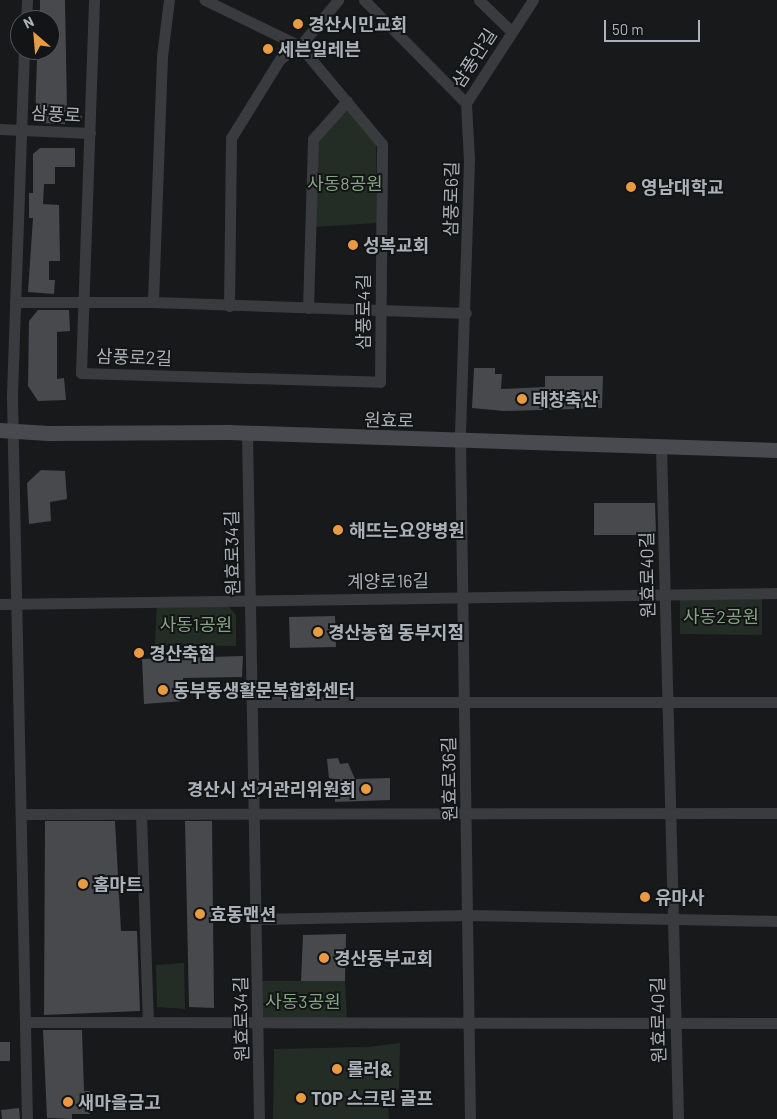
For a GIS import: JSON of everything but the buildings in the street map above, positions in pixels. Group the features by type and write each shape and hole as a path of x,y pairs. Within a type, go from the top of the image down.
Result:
{"main road":[{"name":"원효로","path":"7,430 49,433 247,433 777,450"}],"street":[{"path":"90,133 94,0"},
{"path":"153,302 161,133 162,56 169,0"},
{"name":"삼풍로4길","path":"206,0 300,46 382,144 380,382 227,378"},
{"path":"229,306 231,138 280,59 300,46 338,0"},
{"path":"364,0 466,103"},
{"name":"삼풍안길","path":"479,0 512,32"},
{"name":"삼풍안길","path":"466,103 533,0"},
{"name":"삼풍로","path":"24,60 15,302 7,430 17,604 27,1119"},
{"path":"308,308 313,139 347,100"},
{"name":"삼풍로6길","path":"460,439 466,313 469,161 466,103"},
{"name":"삼풍로","path":"0,129 90,133"},
{"name":"삼풍로2길","path":"90,133 81,373 227,378"},
{"path":"15,302 153,302 229,306 380,308 466,313"},
{"name":"원효로34길","path":"247,433 260,1119"},
{"name":"원효로36길","path":"460,439 471,1023 470,1119"},
{"name":"원효로40길","path":"661,446 678,1119"},
{"name":"계양로16길","path":"0,604 777,593"},
{"path":"252,702 777,702"},
{"path":"21,814 777,812"},
{"path":"141,814 148,1022"},
{"path":"256,919 469,915 777,921"},
{"path":"25,1022 777,1023"}],"green space":[{"name":"사동8공원","path":"348,108 376,143 377,223 313,227 316,140"},
{"name":"사동2공원","path":"762,596 762,635 680,634 680,597"},
{"name":"사동1공원","path":"157,602 228,605 236,615 236,646 155,645"},
{"path":"184,963 185,1009 157,1007 156,965"},
{"name":"사동3공원","path":"260,981 345,981 347,1021 265,1020 261,1011"},
{"name":"롤러&","path":"400,1043 399,1089 387,1093 389,1119 273,1119 274,1049 367,1047"}],"place":[{"name":"경산시민교회","path":"298,24"},
{"name":"세븐일레븐","path":"268,49"},
{"name":"영남대학교","path":"631,187"},
{"name":"성복교회","path":"353,245"},
{"name":"태창축산","path":"522,399"},
{"name":"해뜨는요양병원","path":"338,530"},
{"name":"경산농협 동부지점","path":"318,632"},
{"name":"경산축협","path":"139,653"},
{"name":"동부동생활문복합화센터","path":"163,690"},
{"name":"경산시 선거관리위원회","path":"366,789"},
{"name":"홈마트","path":"83,884"},
{"name":"유마사","path":"645,897"},
{"name":"효동맨션","path":"200,914"},
{"name":"경산동부교회","path":"324,958"},
{"name":"롤러&","path":"337,1069"},
{"name":"TOP 스크린 골프","path":"301,1098"},
{"name":"새마을금고","path":"68,1102"}]}
